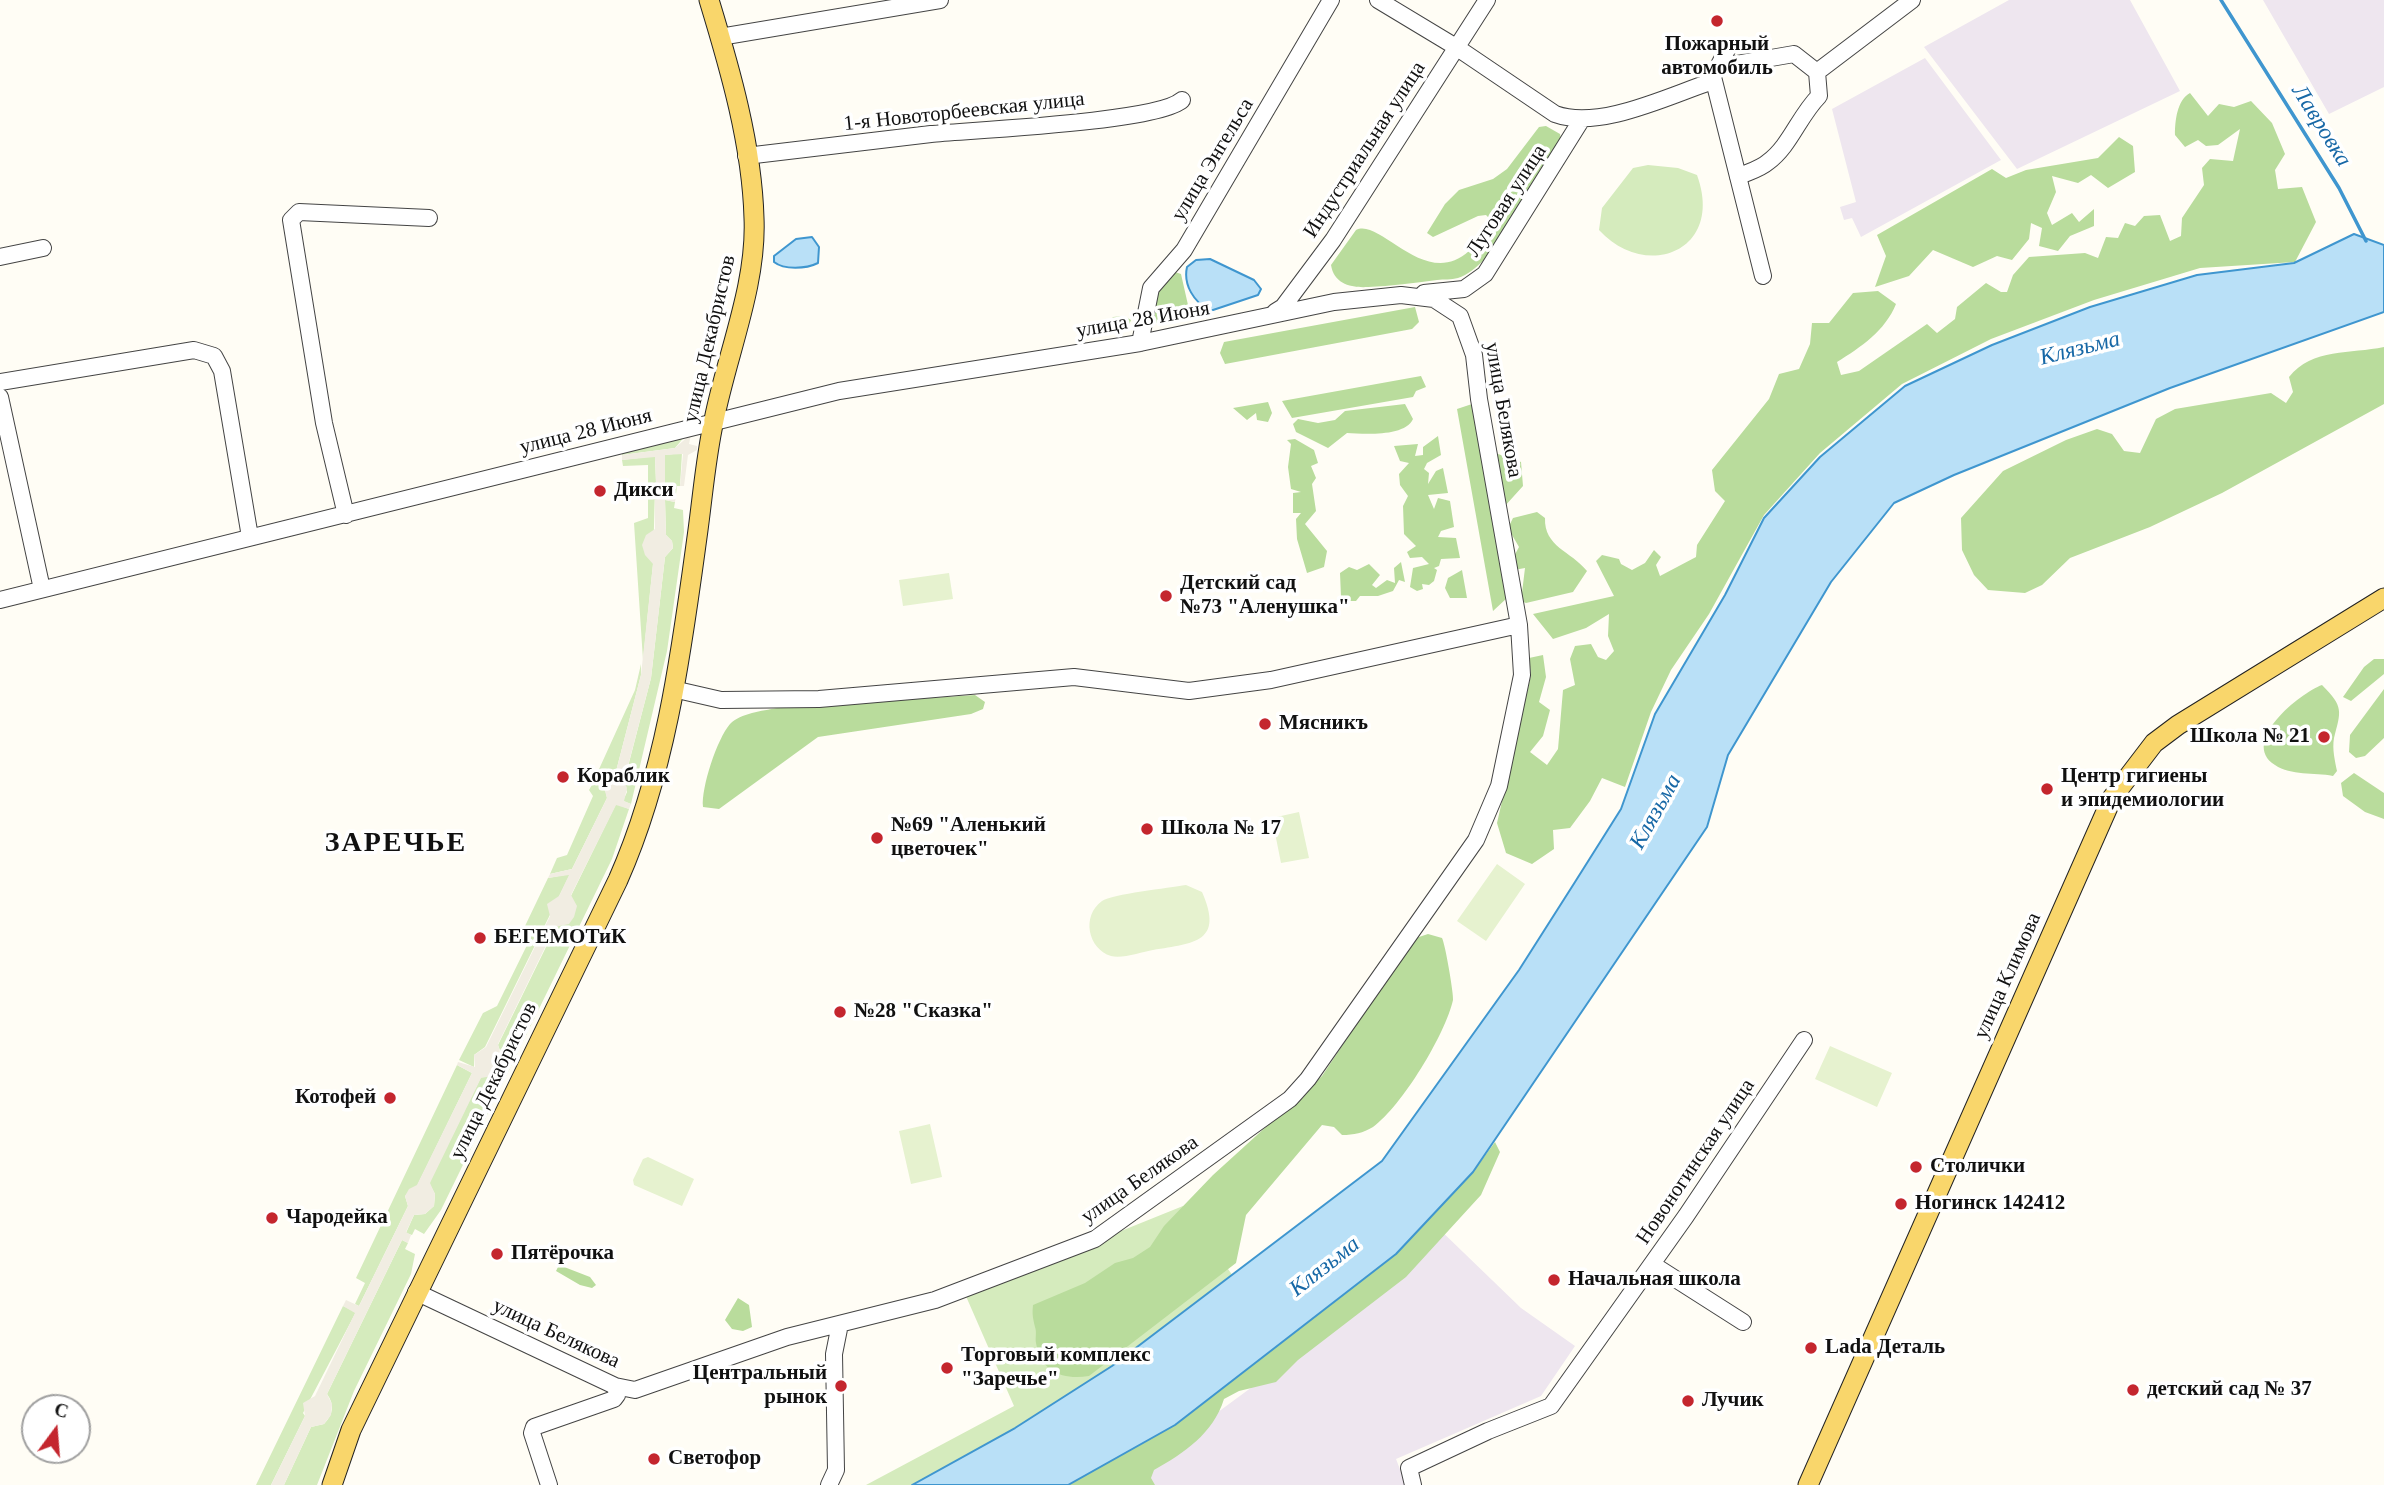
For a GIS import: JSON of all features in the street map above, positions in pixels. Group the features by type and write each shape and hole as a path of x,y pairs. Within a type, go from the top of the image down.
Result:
{"main road":[{"name":"улица Декабристов","path":"332,1485 351,1430 416,1292 625,863 656,767 673,689 713,421 751,267 754,239 753,200 746,156 720,37 709,0"},
{"name":"улица Климова","path":"1808,1485 2112,798 2154,743 2170,731 2384,598"}],"street":[{"path":"720,37 940,0"},
{"name":"улица Энгельса","path":"1140,343 1151,288 1184,250 1331,0"},
{"path":"1378,0 1456,47 1555,114 1582,119 1628,109 1710,82 1728,48"},
{"name":"Индустриальная улица","path":"1270,315 1283,307 1310,272 1486,0"},
{"path":"1817,72 1912,0"},
{"path":"1716,72 1794,54 1817,72 1819,96 1807,108 1780,150 1767,163 1738,177"},
{"path":"1716,72 1738,177 1763,276"},
{"name":"1-я Новоторбеевская улица","path":"746,156 943,133 1128,117 1175,107 1182,100"},
{"name":"Луговая улица","path":"1412,295 1464,289 1485,274 1582,119"},
{"path":"346,515 324,423 291,220 299,212 429,218"},
{"path":"0,257 43,247"},
{"name":"улица Белякова","path":"416,1292 615,1386 635,1390 752,1348 935,1300 1095,1239 1254,1126 1300,1089 1458,869 1484,824 1499,786 1522,676 1519,625 1468,332 1460,316 1434,299 1412,295 1334,302 1270,315"},
{"name":"улица 28 Июня","path":"0,600 839,391 1140,343 1244,323 1270,315"},
{"path":"0,382 194,350 214,356 222,370 250,537"},
{"path":"0,397 42,589"},
{"path":"673,689 720,700 768,701 1088,678 1172,691 1222,687 1353,663 1519,625"},
{"name":"Новоногинская улица","path":"1413,1485 1409,1468 1488,1430 1551,1406 1652,1264 1804,1040"},
{"path":"1652,1264 1743,1322"},
{"path":"829,1485 836,1470 834,1354 840,1324"},
{"path":"811,1331 834,1354"},
{"path":"549,1485 532,1433 534,1427 614,1399 617,1395 615,1386"}],"shaded area":[{"path":"2009,0 2130,0 2180,91 2017,169 1924,47"},
{"path":"2263,0 2384,0 2384,87 2329,114"},
{"path":"1925,58 2001,160 1861,237 1852,218 1844,220 1840,207 1856,202 1832,109"},
{"path":"691,434 689,444 697,446 697,450 688,455 684,486 680,486 683,454 665,455 665,492 676,494 675,502 665,500 666,535 672,541 673,548 665,557 651,678 624,781 627,788 624,801 631,804 629,809 616,805 571,895 577,906 574,917 569,924 555,927 498,1044 503,1065 492,1076 481,1078 430,1183 435,1194 434,1206 425,1214 414,1215 406,1232 411,1235 408,1243 402,1240 327,1394 332,1404 331,1415 324,1424 311,1427 284,1485 271,1485 305,1416 303,1403 315,1396 355,1313 343,1306 346,1300 359,1306 408,1206 405,1196 409,1189 417,1185 472,1073 457,1065 458,1062 475,1067 474,1055 486,1047 550,916 547,904 559,896 569,875 548,878 550,874 572,869 607,798 604,788 593,783 595,778 607,783 614,779 641,675 653,564 645,555 642,545 646,535 655,529 655,487 648,487 648,483 656,482 655,457 622,460 622,455 675,448"},
{"path":"1434,1224 1521,1308 1575,1346 1541,1396 1396,1459 1406,1485 1119,1485 1305,1348"}],"green space":[{"path":"2190,93 2208,116 2219,104 2234,107 2251,101 2272,123 2285,154 2275,170 2278,189 2302,187 2316,222 2295,262 2200,268 2094,300 1991,339 1902,384 1820,453 1764,515 1709,614 1671,670 1651,712 1625,787 1602,778 1590,801 1570,828 1553,830 1554,849 1532,864 1506,853 1497,823 1531,675 1529,658 1543,655 1546,677 1539,702 1550,710 1543,736 1530,752 1547,765 1558,749 1563,690 1575,685 1570,659 1575,646 1591,644 1598,657 1606,660 1614,651 1608,636 1609,614 1586,628 1553,639 1533,614 1614,596 1596,561 1602,555 1619,559 1621,564 1632,570 1645,563 1654,550 1661,557 1656,565 1660,576 1696,557 1697,545 1725,501 1715,491 1712,470 1769,399 1779,374 1799,369 1810,344 1812,323 1829,323 1853,293 1878,291 1896,304 1879,330 1837,362 1841,375 1859,371 1927,324 1937,333 1955,319 1957,307 1986,283 2001,292 2007,292 2013,275 2029,257 2085,253 2098,258 2106,237 2118,238 2125,223 2135,226 2144,216 2160,215 2170,241 2181,236 2182,218 2204,185 2202,168 2210,159 2233,161 2240,129 2218,145 2206,146 2198,140 2185,147 2175,135 2176,124 2182,101"},
{"path":"1546,126 1560,134 1562,144 1502,239 1473,270 1455,279 1368,287 1344,284 1336,277 1331,265 1356,230 1366,229 1378,233 1420,259 1436,263 1452,261 1469,251 1482,238 1492,221 1486,215 1478,216 1433,237 1427,233 1445,204 1459,190 1493,179 1507,169 1539,127"},
{"path":"2119,137 2133,146 2135,172 2108,188 2091,175 2078,183 2052,176 2056,192 2047,213 2052,225 2072,213 2079,222 2094,209 2094,226 2070,236 2058,251 2039,246 2042,228 2031,223 2029,239 2012,260 1997,256 1973,267 1933,250 1909,276 1875,287 1886,256 1877,235 1992,169 2006,178 2026,170 2098,158"},
{"path":"1648,165 1678,168 1697,175 1703,202 1700,223 1690,240 1676,250 1658,255 1638,254 1618,245 1599,230 1602,208 1633,168"},
{"path":"1175,272 1181,274 1188,305 1154,324 1149,320 1153,295"},
{"path":"1415,307 1419,322 1412,329 1225,364 1220,353 1224,342"},
{"path":"1124,316 1131,320 1128,327 1111,333 1103,331 1113,317"},
{"path":"2384,347 2384,404 2222,493 2150,527 2070,558 2042,585 2025,593 1988,590 1974,575 1962,550 1961,518 2003,471 2066,440 2097,429 2112,434 2124,451 2140,453 2156,419 2175,409 2271,393 2286,403 2293,392 2289,377 2309,361 2333,354"},
{"path":"1421,376 1426,387 1416,391 1413,397 1292,418 1282,401"},
{"path":"1268,402 1272,413 1268,422 1257,420 1256,413 1247,420 1233,408"},
{"path":"1405,404 1413,419 1402,429 1383,433 1347,433 1328,448 1296,432 1293,424 1298,419 1318,423 1335,420 1345,411"},
{"path":"1472,404 1507,598 1493,611 1457,409"},
{"path":"686,435 675,448 622,455 622,452"},
{"path":"1438,436 1441,455 1427,463 1424,469 1429,473 1428,484 1436,471 1443,468 1448,493 1428,495 1434,509 1438,498 1450,501 1454,527 1441,531 1438,537 1456,538 1460,558 1441,559 1439,566 1434,568 1437,570 1434,581 1429,585 1422,584 1423,589 1417,591 1410,587 1413,568 1429,564 1422,557 1410,558 1407,552 1416,546 1404,534 1403,506 1408,496 1400,485 1399,474 1409,463 1400,461 1394,446 1418,444 1415,456 1423,455 1423,447"},
{"path":"1295,439 1314,450 1318,463 1311,466 1316,478 1312,484 1316,511 1305,524 1327,551 1324,567 1307,573 1297,539 1296,519 1301,513 1293,513 1293,493 1301,492 1291,489 1288,467 1291,444 1287,440"},
{"path":"682,453 680,486 677,486 676,494 665,492 665,455"},
{"path":"1498,454 1521,462 1523,486 1504,507 1497,475"},
{"path":"655,456 656,483 648,483 648,465 623,466 622,460"},
{"path":"648,487 655,487 653,564 643,660 634,523 648,518"},
{"path":"665,500 675,502 674,508 683,510 684,532 667,651 631,804 623,801 627,792 624,782 651,678 665,557 673,548 672,541 666,535"},
{"path":"1537,512 1545,518 1549,536 1554,542 1587,571 1573,592 1526,603 1521,601 1525,568 1514,570 1513,558 1519,547 1508,528 1513,518"},
{"path":"1401,562 1405,582 1399,580 1393,591 1378,596 1360,596 1356,601 1346,601 1341,597 1340,573 1349,567 1357,570 1369,564 1380,575 1372,585 1376,588 1387,580 1395,583 1394,568"},
{"path":"1462,570 1467,598 1450,598 1445,588 1448,578"},
{"path":"949,573 953,599 903,606 899,580"},
{"path":"2374,659 2384,659 2384,674 2351,701 2343,697 2364,667"},
{"path":"641,664 641,675 614,779 607,783 595,778 635,690"},
{"path":"2322,685 2339,710 2333,742 2337,771 2333,776 2295,772 2275,765 2266,755 2264,744 2268,732 2288,708"},
{"path":"2384,689 2384,738 2365,756 2356,758 2349,752 2350,735"},
{"path":"975,695 985,702 983,709 971,714 818,737 719,809 703,807 707,776 715,752 730,724 740,717 777,708"},
{"path":"2354,773 2384,793 2384,819 2365,812 2343,796 2341,783"},
{"path":"593,783 605,788 607,798 572,869 550,874 557,858 567,855 593,796 589,790"},
{"path":"616,804 629,809 612,859 441,1210 424,1234 415,1229 412,1235 406,1233 414,1215 425,1214 434,1206 435,1194 429,1183 481,1077 504,1061 498,1045"},
{"path":"1299,812 1309,858 1281,863 1272,818"},
{"path":"1497,864 1525,884 1486,941 1457,921"},
{"path":"570,874 485,1047 474,1055 474,1067 459,1060 483,1013 497,1006 532,935 525,926 548,878"},
{"path":"1186,885 1202,892 1208,909 1210,921 1202,937 1181,945 1121,957 1111,956 1097,947 1090,932 1090,923 1095,907 1102,901"},
{"path":"1428,934 1442,938 1453,1000 1432,1050 1397,1103 1373,1127 1362,1132 1342,1135 1334,1127 1322,1125 1246,1215 1236,1263 1089,1376 1071,1377 1048,1368 1036,1343 1033,1305 1085,1283 1115,1263 1133,1258 1150,1247 1164,1226 1213,1175 1322,1076 1413,939"},
{"path":"1830,1046 1892,1073 1877,1107 1815,1079"},
{"path":"457,1065 472,1073 417,1186 405,1196 408,1206 359,1306 355,1304 365,1283 356,1278"},
{"path":"930,1124 942,1177 911,1184 899,1131"},
{"path":"1495,1142 1500,1152 1481,1195 1406,1277 1298,1360 1276,1382 1239,1391 1224,1399 1205,1432 1176,1457 1154,1470 1151,1478 1155,1485 1068,1485 1175,1425 1396,1254 1473,1172"},
{"path":"648,1157 694,1179 682,1206 634,1185 633,1180 643,1159"},
{"path":"1183,1206 1233,1276 1112,1366 1015,1428 912,1485 866,1485 1014,1406 965,1294"},
{"path":"402,1240 408,1243 405,1249 415,1254 411,1274 354,1391 317,1485 284,1485 311,1427 324,1424 329,1417 332,1406 327,1394"},
{"path":"559,1265 590,1277 596,1285 592,1288 580,1285 556,1271"},
{"path":"738,1298 749,1305 752,1327 743,1331 732,1329 725,1320"},
{"path":"343,1306 356,1312 303,1413 305,1416 271,1485 256,1485"}],"water":[{"name":"Клязьма","path":"2354,234 2384,245 2384,312 2170,388 1954,475 1894,503 1831,582 1728,755 1707,827 1473,1172 1396,1254 1175,1425 1068,1485 912,1485 1015,1428 1112,1366 1382,1161 1519,970 1621,809 1655,714 1725,595 1764,518 1820,457 1905,386 1992,345 2090,307 2197,275 2294,263"},
{"path":"812,237 819,247 818,263 795,268 774,262 774,256 796,239"},
{"path":"1210,259 1254,280 1261,289 1258,295 1210,311 1204,307 1191,292 1186,274 1187,267 1196,260"}],"waterway":[{"name":"Лавровка","path":"2221,0 2339,188 2366,241"}],"place":[{"name":"Пожарный автомобиль","path":"1717,21"},
{"name":"Дикси","path":"600,491"},
{"name":"Детский сад №73 \"Аленушка\"","path":"1166,596"},
{"name":"Мясникъ","path":"1265,724"},
{"name":"Школа № 21","path":"2324,737"},
{"name":"Кораблик","path":"563,777"},
{"name":"Центр гигиены и эпидемиологии","path":"2047,789"},
{"name":"Школа № 17","path":"1147,829"},
{"name":"№69 \"Аленький цветочек\"","path":"877,838"},
{"name":"БЕГЕМОТиК","path":"480,938"},
{"name":"№28 \"Сказка\"","path":"840,1012"},
{"name":"Котофей","path":"390,1098"},
{"name":"Столички","path":"1916,1167"},
{"name":"Ногинск 142412","path":"1901,1204"},
{"name":"Чародейка","path":"272,1218"},
{"name":"Пятёрочка","path":"497,1254"},
{"name":"Начальная школа","path":"1554,1280"},
{"name":"Lada Деталь","path":"1811,1348"},
{"name":"Торговый комплекс \"Заречье\"","path":"947,1368"},
{"name":"Центральный рынок","path":"841,1386"},
{"name":"детский сад № 37","path":"2133,1390"},
{"name":"Лучик","path":"1688,1401"},
{"name":"Светофор","path":"654,1459"}],"district":[{"name":"ЗАРЕЧЬЕ","path":"396,844"}]}
